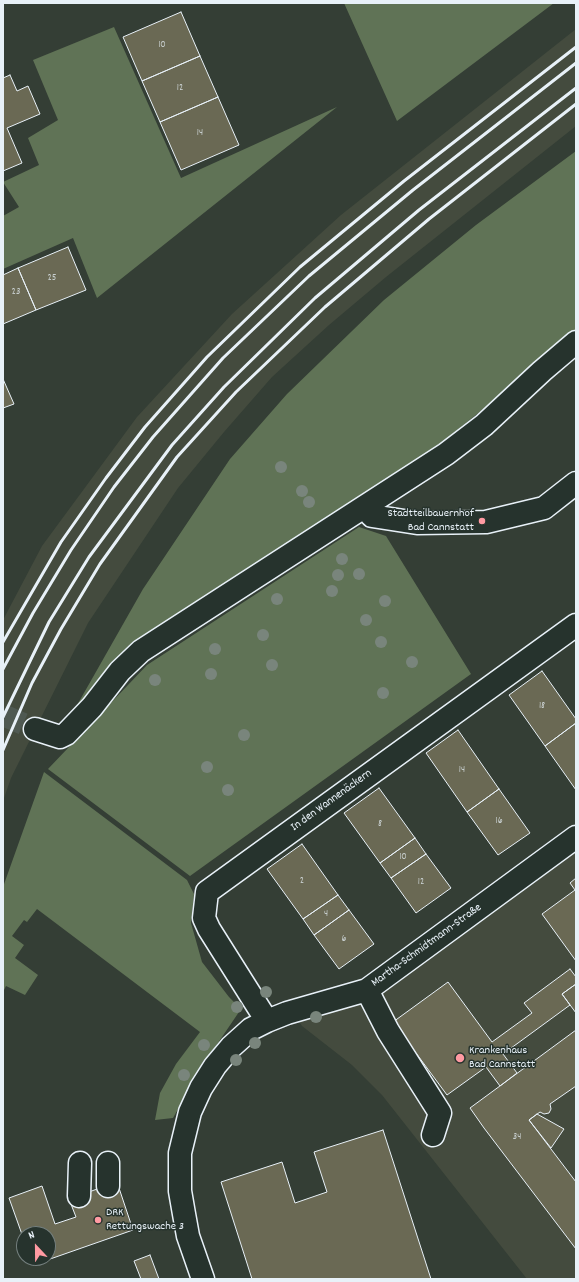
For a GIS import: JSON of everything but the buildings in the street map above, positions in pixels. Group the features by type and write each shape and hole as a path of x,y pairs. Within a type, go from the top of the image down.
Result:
{"street":[{"path":"35,729 60,737 66,734 92,707 120,671 141,651 446,454 484,425 576,342"},
{"path":"364,507 372,516 417,523 486,522 544,508 576,483"},
{"name":"In den Wannenäckern","path":"267,1021 209,929 204,918 207,892 576,625"},
{"name":"Martha-Schmidtmann-Straße","path":"203,1279 188,1236 180,1191 179,1168 183,1137 190,1112 198,1094 215,1066 231,1046 251,1029 267,1021 287,1013 367,990 576,837"},
{"path":"367,990 388,1031 440,1113 433,1135"},
{"path":"94,1163 93,1191 94,1163"}],"shaded area":[{"path":"576,29 576,126 386,277 329,325 272,377 224,432 178,488 88,623 11,778 3,801 3,620 42,546 137,417 232,314 341,215"},
{"name":"Krankenhaus Bad Cannstatt","path":"576,848 576,1279 527,1279 382,1095 352,1065 302,1026 298,1020"}],"green space":[{"path":"344,3 554,3 397,121"},
{"path":"114,27 181,178 337,107 97,298 73,238 3,269 3,216 19,207 3,182 39,165 28,138 58,120 33,60"},
{"path":"576,151 576,334 415,464 76,707 143,589 230,459 287,394 384,300 476,225"},
{"path":"359,527 386,536 471,674 190,876 48,769 147,665"},
{"path":"44,772 187,880 194,894 191,923 202,962 229,997 241,1009 203,1065 173,1118 155,1120 160,1093 176,1064 200,1032 37,909 27,922 24,920 12,936 24,945 15,958 38,975 25,995 6,986 3,992 3,887"}],"tunnel":[{"path":"3,715 35,729"}],"railway":[{"path":"3,642 61,542 106,478 145,427 207,357 300,267 404,181 576,47"},
{"path":"3,669 33,613 71,550 114,487 153,437 223,358 309,276 413,190 576,63"},
{"path":"3,717 49,622 89,557 172,445 224,387 315,298 419,210 576,88"},
{"path":"3,750 32,683 61,629 100,564 177,457 236,392 325,307 429,219 576,104"}],"place":[{"name":"Stadtteilbauernhof Bad Cannstatt","path":"482,521"},
{"name":"Krankenhaus Bad Cannstatt","path":"460,1058"},
{"name":"DRK Rettungswache 3","path":"98,1220"}]}
